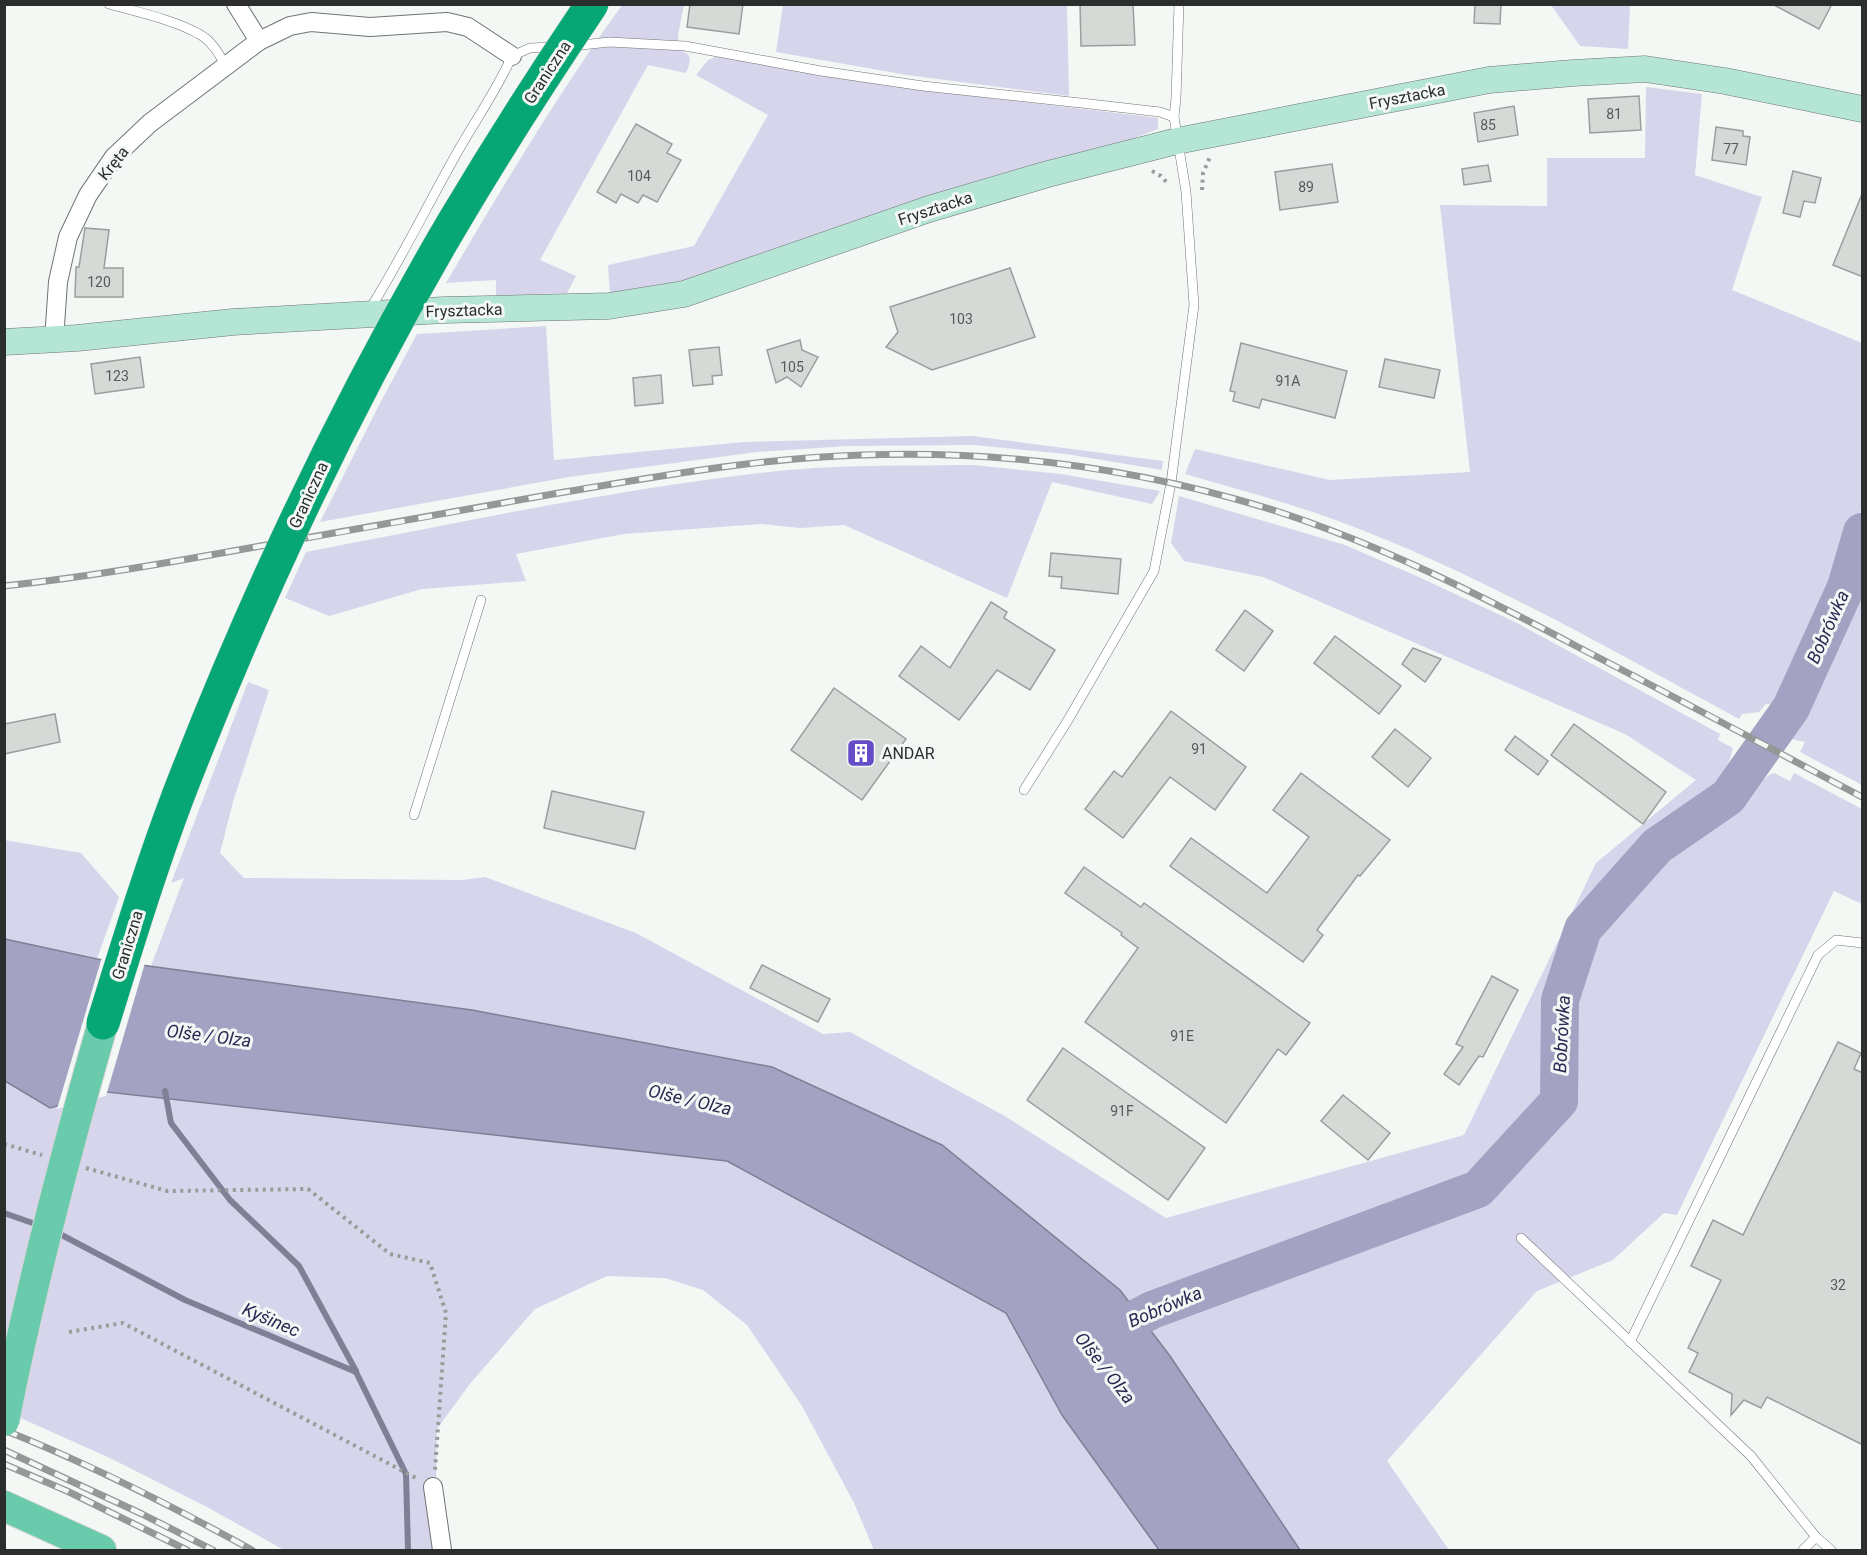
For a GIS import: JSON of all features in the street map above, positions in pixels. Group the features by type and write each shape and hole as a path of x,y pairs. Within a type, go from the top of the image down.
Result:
{"highway":[{"name":"Graniczna","path":"103,1023 144,891 182,787 246,630 326,457 378,357 453,223 592,4"}],"main road":[{"path":"4,1421 46,1231 103,1023"},
{"path":"4,1506 101,1551"}],"street":[{"path":"236,4 259,41"},
{"name":"Kręta","path":"54,340 58,282 68,237 88,195 114,158 150,123 259,41 291,26 311,22 370,27 447,22 468,27 512,56"},
{"name":"Frysztacka","path":"4,342 54,340 234,322 444,310 609,306 684,294 929,209 1048,174 1175,129 1489,80 1572,72 1645,69 1725,81 1863,109"},
{"path":"433,1487 442,1551"}],"lane":[{"path":"110,4 200,34 216,49 226,66"},
{"path":"1024,790 1068,720 1154,571 1171,483 1194,305 1186,192 1175,129 1179,4"},
{"path":"372,315 373,304 504,74 512,56 530,48 609,42 685,46 866,78 1148,111 1175,129"},
{"path":"414,815 481,600"},
{"path":"1630,1342 1818,955 1836,940 1863,943"},
{"path":"1521,1238 1751,1456 1816,1537 1831,1551"},
{"path":"1803,1551 1816,1537"}],"path":[{"path":"4,1144 48,1157"},
{"path":"80,1166 167,1191 308,1189 390,1254 430,1263 446,1313 433,1487"},
{"path":"69,1332 123,1323 413,1476"}],"shaded area":[{"path":"622,5 684,5 678,35 679,50 687,53 690,62 686,73 648,65 540,260 576,276 567,293 496,296 496,280 446,283 531,142"},
{"path":"783,5 1067,5 1069,96 907,75 776,52"},
{"path":"1551,5 1630,5 1628,49 1580,46"},
{"path":"718,56 924,90 1158,118 1158,129 668,286 610,294 608,265 694,246 768,115 696,75 708,60"},
{"path":"1646,87 1702,94 1695,175 1762,197 1732,290 1862,343 1862,506 1839,582 1789,694 1776,704 1766,704 1759,712 1742,714 1739,719 1543,614 1392,542 1322,515 1185,474 1195,449 1330,480 1470,472 1440,205 1547,206 1547,158 1645,158"},
{"path":"546,326 554,460 744,442 973,436 1163,461 1162,470 1066,454 973,445 847,446 757,452 569,477 320,522 417,334"},
{"path":"973,465 1061,474 1160,491 1152,504 1052,482 1007,598 844,525 800,528 761,524 624,534 516,554 526,581 422,589 329,616 285,598 306,552 476,519 645,489 786,470"},
{"path":"1179,496 1345,545 1517,623 1720,734 1718,740 1733,748 1725,775 1751,790 1774,773 1790,781 1794,773 1862,809 1862,904 1834,891 1677,1215 1664,1213 1613,1260 1537,1291 1387,1461 1449,1550 1300,1550 1170,1356 1120,1290 942,1145 472,1010 151,966 184,878 171,883 248,682 269,690 233,802 220,853 244,878 463,880 485,877 636,933 823,1034 850,1032 1003,1115 1166,1218 1464,1135 1596,863 1696,780 1625,734 1263,577 1184,561 1171,543"},
{"path":"1862,577 1862,785 1800,752 1805,742 1791,739 1820,687"},
{"path":"4,840 81,853 119,897 97,959 5,939"},
{"path":"5,1081 50,1108 107,1092 727,1161 1006,1313 1062,1415 1159,1550 874,1550 854,1503 802,1406 747,1325 703,1290 665,1278 607,1276 535,1309 469,1385 437,1429 435,1550 284,1550 207,1507 112,1459 5,1411"}],"water":[{"name":"Olše / Olza","path":"5,939 97,959 472,1010 772,1067 942,1145 1120,1290 1170,1356 1300,1550 1159,1550 1062,1415 1006,1313 727,1161 107,1092 50,1108 5,1081"}],"pier":[{"path":"102,957 145,963 106,1096 57,1109"}],"building":[{"path":"690,4 743,4 739,34 687,27"},
{"path":"1080,4 1133,4 1135,45 1081,46"},
{"path":"1475,4 1501,4 1500,24 1474,23"},
{"path":"1772,4 1832,4 1819,29"},
{"path":"1639,96 1641,130 1590,133 1588,99"},
{"path":"1514,106 1518,135 1478,142 1474,113"},
{"path":"636,124 672,144 667,153 681,160 657,202 643,195 638,203 621,194 616,203 597,192"},
{"path":"1716,127 1743,131 1743,136 1750,137 1746,165 1712,160"},
{"path":"1332,164 1338,202 1280,210 1275,172"},
{"path":"1488,165 1491,181 1464,185 1462,169"},
{"path":"1793,171 1821,178 1815,203 1804,201 1800,217 1783,213"},
{"path":"1863,194 1863,277 1833,265"},
{"path":"85,228 109,230 104,268 123,268 123,297 75,297 76,267 79,267"},
{"path":"1010,268 1035,337 932,370 886,347 898,332 890,307"},
{"path":"800,340 802,350 818,357 801,387 787,377 776,383 767,350"},
{"path":"1241,343 1347,371 1335,418 1262,399 1259,408 1233,401 1235,392 1230,391"},
{"path":"719,347 722,375 712,376 713,384 693,386 689,350"},
{"path":"140,357 144,387 95,394 91,364"},
{"path":"1385,359 1440,370 1434,398 1379,387"},
{"path":"661,375 663,403 635,406 633,378"},
{"path":"1051,553 1121,559 1118,594 1061,588 1062,577 1049,576"},
{"path":"991,602 1007,612 1004,618 1055,650 1030,690 997,670 959,720 899,676 921,646 950,668"},
{"path":"1245,610 1273,631 1244,671 1216,650"},
{"path":"1335,636 1401,686 1379,714 1314,663"},
{"path":"1413,648 1441,659 1425,682 1402,664"},
{"name":"ANDAR","path":"834,688 906,739 862,800 791,750"},
{"path":"1171,711 1246,767 1215,810 1170,777 1123,838 1085,809 1114,771 1122,777"},
{"path":"55,714 60,742 4,754 4,724"},
{"path":"1574,724 1666,792 1643,824 1551,755"},
{"path":"1395,729 1431,758 1408,787 1372,757"},
{"path":"1515,736 1548,761 1538,775 1505,750"},
{"path":"1301,773 1390,840 1360,876 1358,875 1317,930 1323,935 1303,962 1170,866 1191,838 1267,893 1309,837 1273,810"},
{"path":"552,791 644,812 635,849 544,828"},
{"path":"1084,867 1141,907 1144,903 1310,1023 1286,1055 1278,1049 1226,1123 1085,1022 1138,948 1121,935 1122,933 1065,893"},
{"path":"762,965 830,999 818,1022 750,988"},
{"path":"1492,976 1518,990 1483,1057 1479,1056 1459,1085 1444,1074 1463,1047 1456,1044"},
{"path":"1838,1042 1861,1053 1854,1069 1863,1073 1863,1445 1767,1397 1761,1408 1744,1400 1731,1415 1732,1394 1689,1372 1698,1353 1688,1348 1721,1280 1691,1266 1713,1220 1743,1235"},
{"path":"1063,1048 1205,1148 1168,1200 1027,1100"},
{"path":"1343,1095 1390,1133 1368,1160 1321,1121"}],"waterway":[{"name":"Bobrówka","path":"1095,1340 1152,1310 1478,1189 1559,1101 1560,1000 1583,929 1657,846 1728,797 1791,708 1846,587 1862,532"},
{"path":"165,1091 171,1123 230,1200 299,1266 356,1371"},
{"name":"Kyšinec","path":"4,1213 41,1226"},
{"name":"Kyšinec","path":"56,1232 185,1300 356,1372 406,1474 408,1550"}],"railway":[{"path":"4,586 130,569 553,494 745,464 823,457 914,454 1019,459 1123,474 1225,496 1276,511 1354,539 1430,572 1504,609 1862,797"},
{"path":"4,1430 130,1486 252,1550"},
{"path":"4,1450 142,1514 213,1550"},
{"path":"4,1464 67,1491 187,1550"}],"place":[{"name":"ANDAR","path":"861,753"}]}
